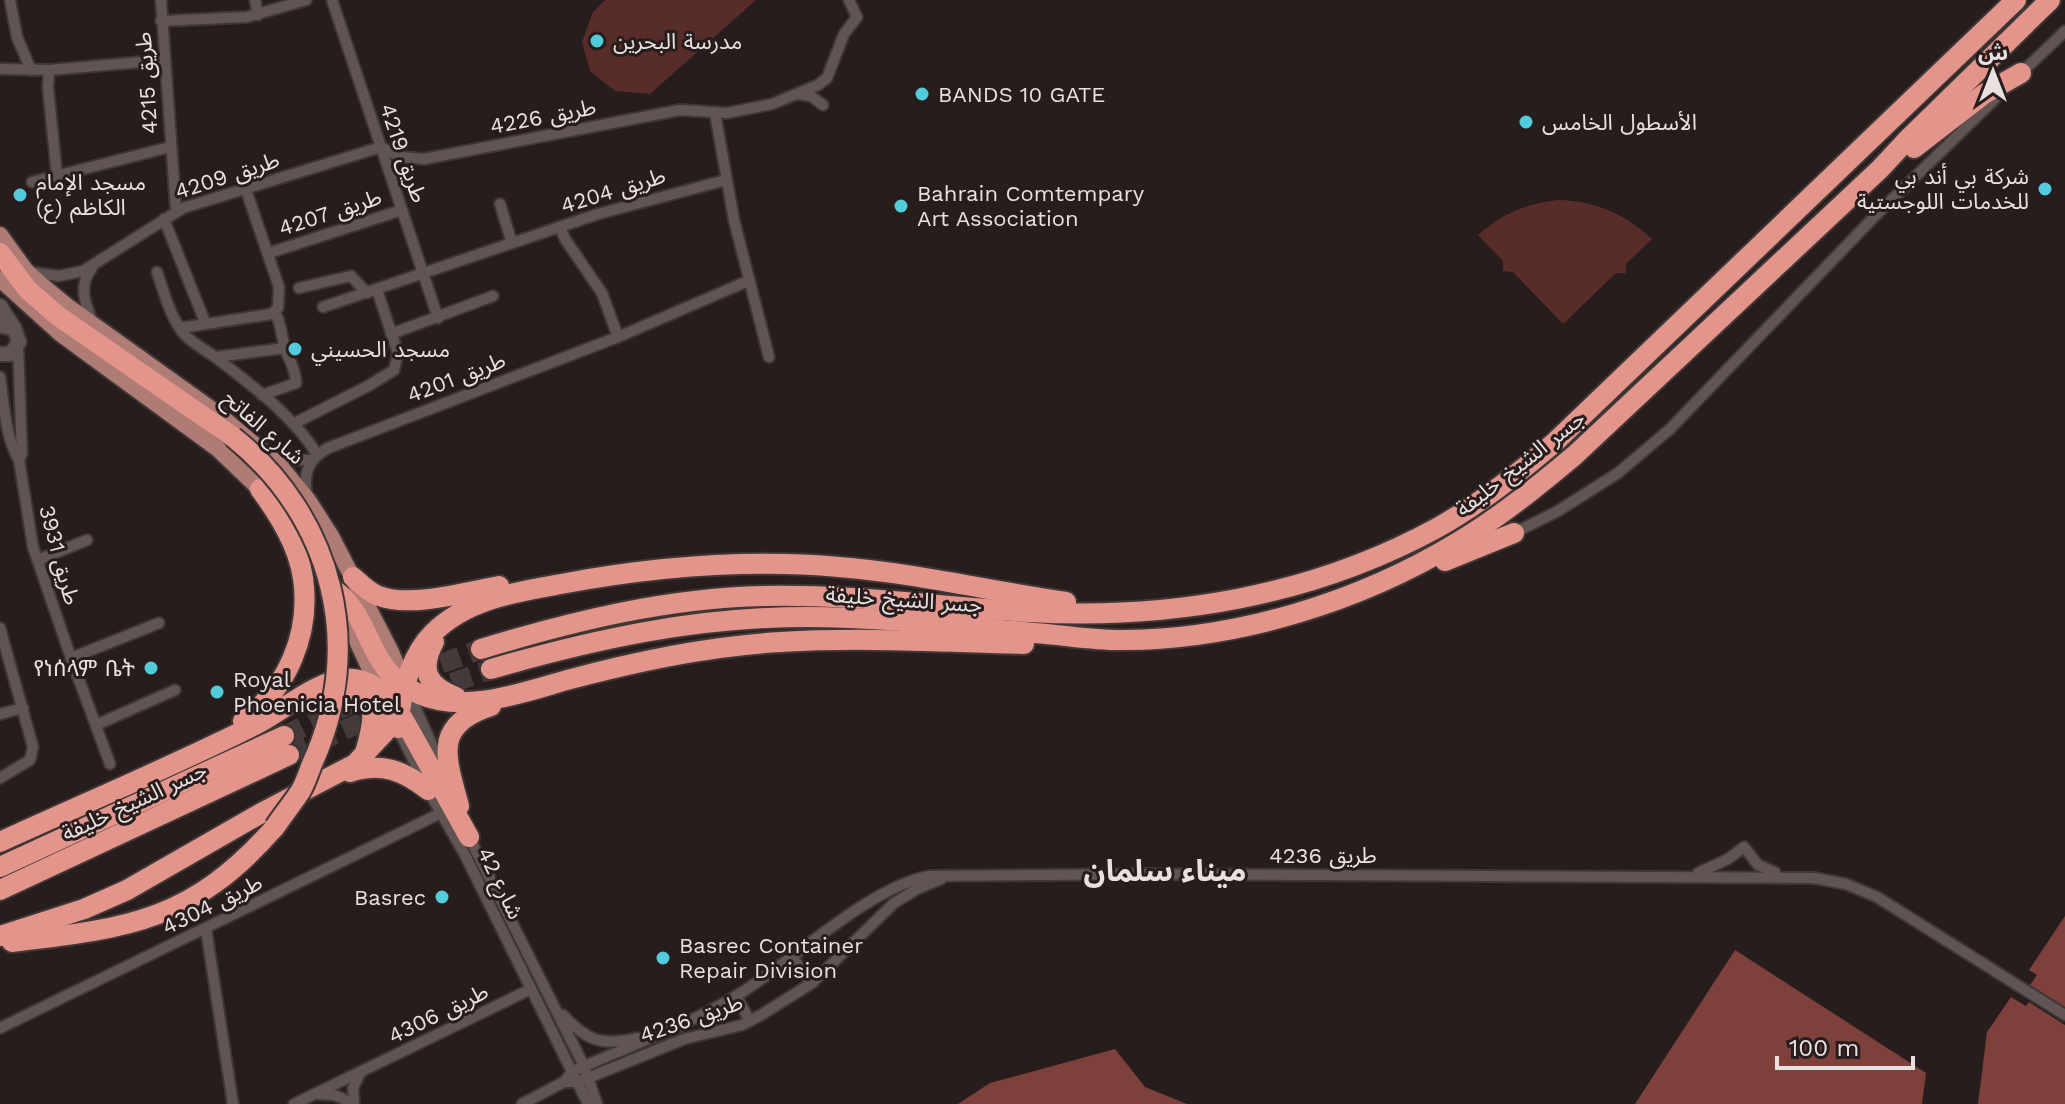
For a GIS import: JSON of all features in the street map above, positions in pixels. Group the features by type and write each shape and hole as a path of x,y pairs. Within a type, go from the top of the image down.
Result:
{"highway":[{"name":"جسر الشيخ خليفة","path":"481,649 570,623 639,608 760,596 873,599 1067,614 1157,612 1284,590 1380,555 1437,528 1485,498 1554,443 2016,0"},
{"name":"جسر الشيخ خليفة","path":"491,669 592,641 761,618 905,621 1123,640 1190,635 1290,615 1341,598 1458,542 1546,479 1880,169 2050,0"},
{"path":"1880,169 1903,157 1984,94 2021,73"},
{"path":"0,253 28,290 58,316 233,437 266,465 309,526 326,566 336,617 335,691 324,736 301,791 247,858 191,900 167,912 124,926 0,944"},
{"path":"198,751 254,713 269,699 291,662 301,631 303,589 298,559 281,521 260,489"},
{"path":"1402,571 1452,558 1514,533"},
{"path":"0,936 84,909 127,890 363,757 385,732 419,650 446,621 467,608 508,594 571,582 736,564 838,567 942,580 1074,603 1134,605 1157,612"},
{"path":"353,577 381,597 397,599 538,582 571,582"},
{"path":"333,589 349,604 382,666 436,782 469,837"},
{"path":"446,621 428,654 428,675 435,687 455,697 482,699"},
{"path":"0,842 263,721 327,684 344,678 357,679 397,698 459,703 533,690 640,662 769,643 869,640 1077,645 1123,640"},
{"path":"327,684 356,689 369,701 373,718 363,757"},
{"path":"450,810 447,748 452,732 467,715 533,690"},
{"name":"جسر الشيخ خليفة","path":"0,867 287,745 0,890"},
{"path":"323,781 376,766 399,771 428,790"}],"main road":[{"name":"شارع الفاتح","path":"0,235 26,271 94,326 218,414 274,460 308,500 353,577 397,698"},
{"path":"0,279 61,334 194,430 260,489 314,554 333,589"}],"street":[{"path":"10,0 17,37 31,70"},
{"name":"طريق 4215","path":"161,0 176,211"},
{"path":"255,0 258,15"},
{"path":"161,21 226,20 258,15 306,0"},
{"name":"طريق 4219","path":"332,0 438,318"},
{"name":"طريق 4226","path":"381,147 401,157 424,159 680,110 715,113 760,107 818,85 831,73 844,34 857,17 849,0"},
{"path":"1514,533 1558,511 1618,473 1670,429 1875,216 2065,31"},
{"path":"0,69 49,70 165,60"},
{"path":"49,70 57,176"},
{"path":"795,94 811,96 823,105"},
{"path":"715,113 748,281 769,357"},
{"path":"32,182 170,147"},
{"name":"طريق 4209","path":"26,271 67,276 97,264 176,211 381,147"},
{"name":"طريق 4204","path":"323,307 642,201 726,180"},
{"name":"طريق 4207","path":"246,190 280,292 280,302 275,312 282,325 285,348 292,359 296,383 262,395"},
{"path":"500,204 512,243"},
{"name":"طريق 4207","path":"269,253 402,210"},
{"path":"164,219 205,322"},
{"path":"560,227 602,293 618,337 748,281"},
{"path":"94,326 83,291 86,278 97,264"},
{"path":"157,272 180,328 191,341 216,357 293,424 314,457 306,481 308,500"},
{"path":"293,424 389,375 398,359 372,291 351,276 299,288"},
{"path":"391,334 493,296"},
{"path":"0,306 7,327 19,337 18,347 11,354 0,354"},
{"path":"180,328 275,312"},
{"name":"طريق 4201","path":"274,460 314,457 358,435 618,337"},
{"name":"طريق 3931","path":"18,347 22,453 19,460"},
{"path":"216,357 285,348"},
{"name":"طريق 3931","path":"0,377 6,419 19,460 29,529 110,764"},
{"path":"6,419 20,419"},
{"path":"38,560 87,540"},
{"path":"71,658 159,623"},
{"path":"0,628 31,738 32,754 23,765 0,778"},
{"path":"96,725 175,690"},
{"name":"شارع 42","path":"397,698 428,790 450,810 469,837 584,1066 597,1104"},
{"name":"شارع 42","path":"397,698 450,810 465,855 487,902 588,1104"},
{"path":"0,714 23,708"},
{"name":"طريق 4304","path":"0,1028 450,810"},
{"name":"طريق 4236","path":"1692,876 1728,859 1744,847 1758,865 1793,876"},
{"name":"طريق 4236","path":"584,1066 703,1014 736,996 858,910 918,878 954,875 1793,876"},
{"name":"طريق 4236","path":"589,1078 684,1039 750,1021 812,983 894,903 917,889 954,875"},
{"path":"1793,876 1832,880 1877,897 2065,1015"},
{"path":"487,902 499,897"},
{"path":"206,929 233,1104"},
{"path":"792,957 812,983"},
{"name":"طريق 4306","path":"294,1104 531,989"},
{"path":"736,996 750,1021"},
{"path":"553,1003 573,1025 593,1040 618,1042 659,1033"},
{"path":"522,1104 564,1082 573,1071 584,1066"},
{"path":"315,1094 334,1095 353,1104 353,1088 361,1072"},
{"path":"564,1082 589,1078"}],"shaded area":[{"path":"605,0 756,0 650,94 615,91 590,71 582,42 593,12"},
{"path":"1559,200 1609,210 1652,239 1626,264 1626,273 1616,273 1563,324 1513,272 1503,271 1503,261 1478,235 1515,211"},
{"path":"2065,916 2065,1008 2030,985 2037,975 2029,970"},
{"path":"1735,950 1926,1073 1922,1104 1635,1104"},
{"path":"2011,997 2026,1006 2029,1002 2065,1025 2065,1104 1978,1104 1987,1032"},
{"path":"1115,1049 1145,1087 1187,1104 958,1104 990,1083"}],"tunnel":[{"path":"413,674 481,649"},
{"path":"424,693 491,669"},
{"path":"284,736 377,691"},
{"path":"289,755 384,712"}],"place":[{"name":"مدرسة البحرين","path":"597,41"},
{"name":"BANDS 10 GATE","path":"922,94"},
{"name":"الأسطول الخامس","path":"1526,122"},
{"name":"شركة بي أند بي للخدمات اللوجستية","path":"2045,189"},
{"name":"مسجد الإمام الكاظم (ع)","path":"20,195"},
{"name":"Bahrain Comtempary Art Association","path":"901,206"},
{"name":"مسجد الحسيني","path":"295,349"},
{"name":"የነሰላም ቤት","path":"151,668"},
{"name":"Royal Phoenicia Hotel","path":"217,692"},
{"name":"Basrec","path":"442,897"},
{"name":"Basrec Container Repair Division","path":"663,958"}],"district":[{"name":"ميناء سلمان","path":"1165,871"}]}
